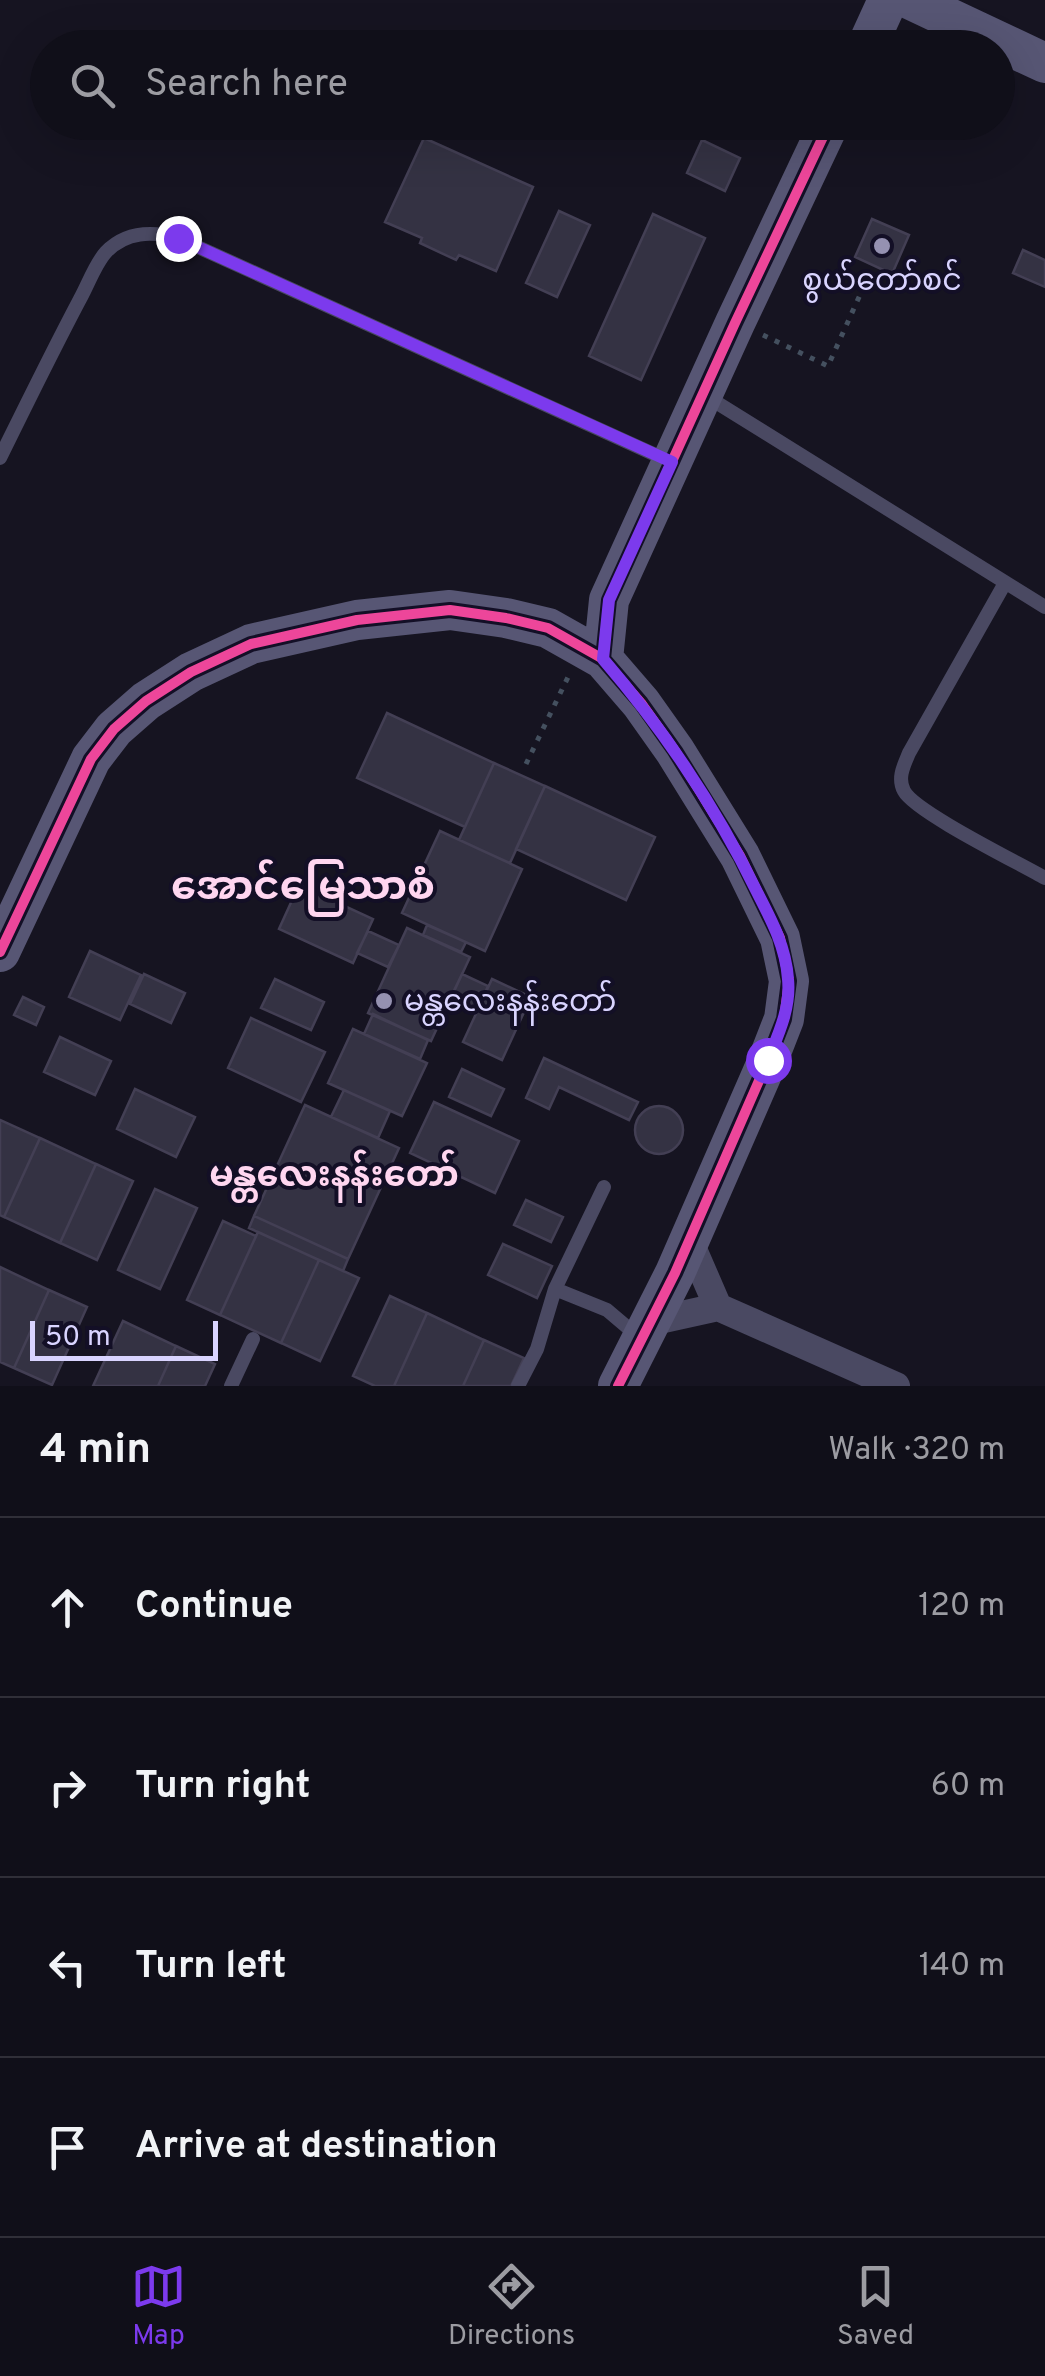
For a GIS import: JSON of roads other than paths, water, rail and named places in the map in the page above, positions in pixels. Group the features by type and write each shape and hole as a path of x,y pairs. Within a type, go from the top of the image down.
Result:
{"street":[{"path":"874,30 888,0"},
{"path":"911,0 974,30"},
{"path":"1015,50 1045,64"},
{"path":"577,645 609,600 822,140"},
{"path":"577,645 609,600"},
{"path":"0,952 91,759 114,728 146,701 191,672 251,644 357,620 450,610 506,618 577,645 641,703 664,735 740,856 780,938 789,981 784,1019 689,1240 618,1386"},
{"path":"689,1240 718,1307"},
{"path":"646,1331 718,1307 896,1386"}],"lane":[{"path":"0,458 106,252 138,234 157,232 178,238 672,462"},
{"path":"703,394 1045,607"},
{"path":"1005,583 900,778 902,789 921,807 1045,878"},
{"path":"518,1386 537,1348 555,1289 604,1187"},
{"path":"555,1289 646,1331"},
{"path":"231,1386 253,1339"}],"place":[{"name":"စွယ်တော်စင်","path":"882,246"},
{"name":"မန္တလေးနန်းတော်","path":"384,1001"}],"district":[{"name":"အောင်မြေသာစံ","path":"303,885"},
{"name":"မန္တလေးနန်းတော်","path":"334,1174"}]}
